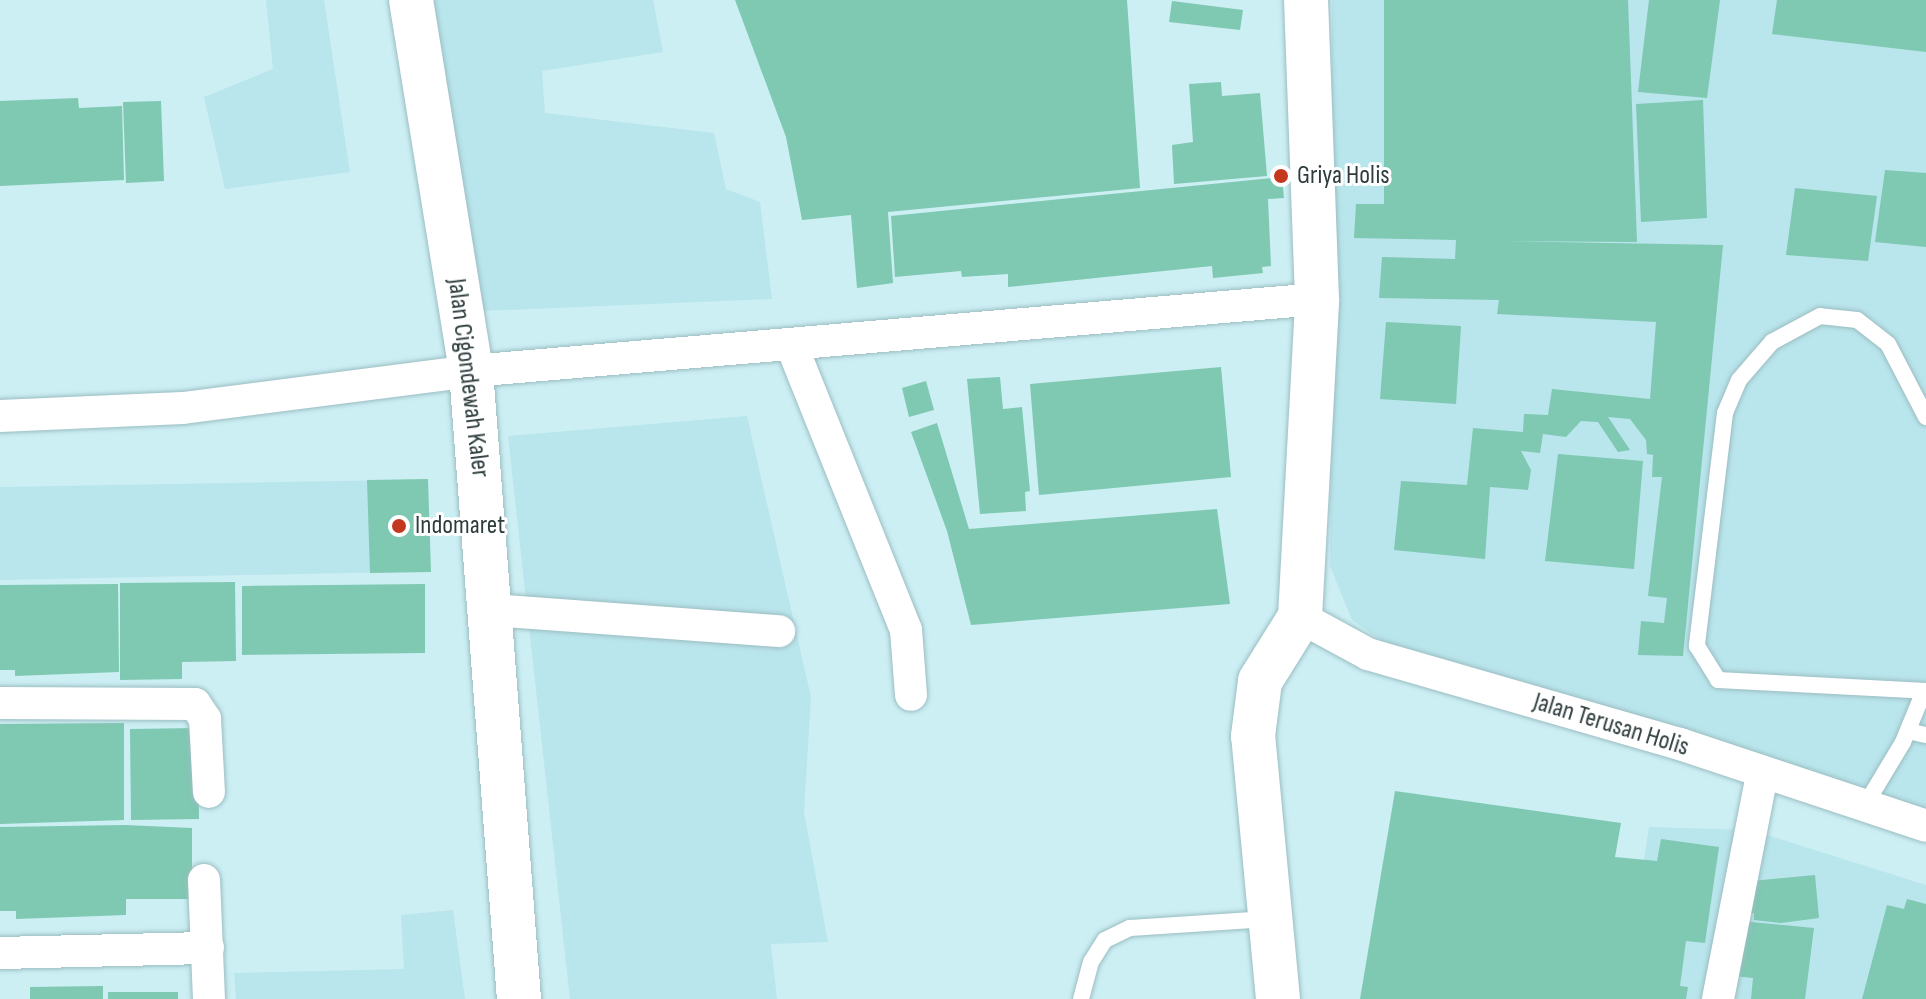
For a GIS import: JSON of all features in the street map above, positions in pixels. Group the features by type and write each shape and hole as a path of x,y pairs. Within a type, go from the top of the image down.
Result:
{"main road":[{"name":"Jalan Cigondewah Kaler","path":"411,0 471,371 519,999"},
{"path":"1278,999 1253,736 1260,681 1300,617 1317,299 1306,0"}],"street":[{"path":"0,416 183,408 471,371 1317,299"},
{"path":"791,344 906,630 911,695"},
{"path":"491,610 779,631"},
{"name":"Jalan Terusan Holis","path":"1300,617 1368,654 1680,744 1762,775 1926,826"},
{"path":"0,703 195,704 205,719 209,792"},
{"path":"1718,999 1762,775"},
{"path":"204,880 209,999"},
{"path":"0,953 208,948"}],"lane":[{"path":"1864,807 1908,731 1925,691 1718,680 1697,646 1725,413 1739,380 1772,342 1820,316 1857,320 1888,344 1926,417"},
{"path":"1908,731 1926,735"},
{"path":"1081,999 1091,962 1105,940 1130,928 1270,918"}],"shaded area":[{"path":"266,0 324,0 350,172 225,189 204,97 273,69"},
{"path":"434,0 653,0 663,52 542,71 545,113 714,133 726,189 760,202 772,299 482,311"},
{"path":"1332,0 1926,0 1926,814 1389,646 1352,620 1330,566"},
{"path":"747,416 811,697 804,812 828,942 771,944 777,999 570,999 508,436"},
{"path":"396,480 398,572 0,580 0,487"},
{"path":"1649,827 1751,830 1926,885 1926,999 1623,999"},
{"path":"453,910 465,999 236,999 234,973 404,969 401,915"}],"building":[{"path":"735,0 1127,0 1140,188 888,212 893,283 857,288 851,215 802,220 786,137"},
{"path":"1384,0 1628,0 1637,242 1500,241 1723,245 1683,656 1638,655 1641,621 1664,623 1667,598 1648,596 1662,477 1652,477 1653,455 1647,454 1646,440 1630,419 1608,417 1630,450 1618,452 1598,422 1581,421 1566,437 1543,434 1540,453 1521,451 1531,470 1528,490 1490,487 1485,559 1394,550 1401,481 1467,485 1473,428 1523,432 1524,414 1548,415 1552,389 1650,399 1656,322 1497,314 1499,300 1379,298 1382,257 1455,259 1456,240 1354,238 1356,204 1384,204"},
{"path":"1649,0 1720,0 1707,98 1638,92"},
{"path":"1777,0 1926,0 1926,52 1772,34"},
{"path":"1172,1 1243,10 1240,30 1169,22"},
{"path":"1221,82 1222,96 1260,93 1267,176 1174,184 1172,145 1193,142 1189,84"},
{"path":"78,98 79,108 122,106 124,180 0,186 0,101"},
{"path":"1703,100 1707,218 1641,222 1636,104"},
{"path":"161,101 164,181 126,183 123,102"},
{"path":"1885,170 1926,173 1926,247 1875,242"},
{"path":"1282,177 1284,198 1268,199 1271,266 1262,267 1263,273 1213,278 1212,266 1008,287 1008,274 962,277 961,271 895,277 891,216"},
{"path":"1795,188 1877,196 1868,261 1786,255"},
{"path":"1386,322 1461,326 1456,404 1380,399"},
{"path":"1221,367 1231,477 1039,495 1030,384"},
{"path":"1000,377 1003,409 1022,407 1030,491 1025,492 1026,511 980,514 967,379"},
{"path":"926,381 934,410 909,417 902,388"},
{"path":"937,423 969,529 1217,509 1230,604 971,625 947,531 911,432"},
{"path":"1558,454 1643,461 1634,569 1545,561"},
{"name":"Indomaret","path":"428,479 431,572 370,573 367,480"},
{"path":"235,582 236,661 182,662 182,679 120,680 120,583"},
{"path":"118,584 119,672 15,676 15,670 0,670 0,585"},
{"path":"425,584 425,653 242,655 242,586"},
{"path":"124,723 124,820 0,824 0,724"},
{"path":"198,728 199,819 131,820 130,729"},
{"path":"1395,791 1621,823 1615,857 1657,861 1661,839 1719,847 1705,943 1686,941 1680,986 1688,987 1686,999 1360,999"},
{"path":"125,825 192,828 192,899 126,899 126,915 16,919 16,911 0,911 0,827"},
{"path":"1815,875 1819,918 1781,923 1754,920 1754,913 1745,913 1752,881"},
{"path":"1907,899 1926,904 1926,999 1862,999 1887,905 1904,909"},
{"path":"1740,921 1814,928 1805,999 1751,999 1753,978 1734,976"},
{"path":"103,986 103,999 30,999 30,987"},
{"path":"108,992 178,992 178,999 108,999"}],"place":[{"name":"Griya Holis","path":"1281,176"},
{"name":"Indomaret","path":"399,526"}]}
